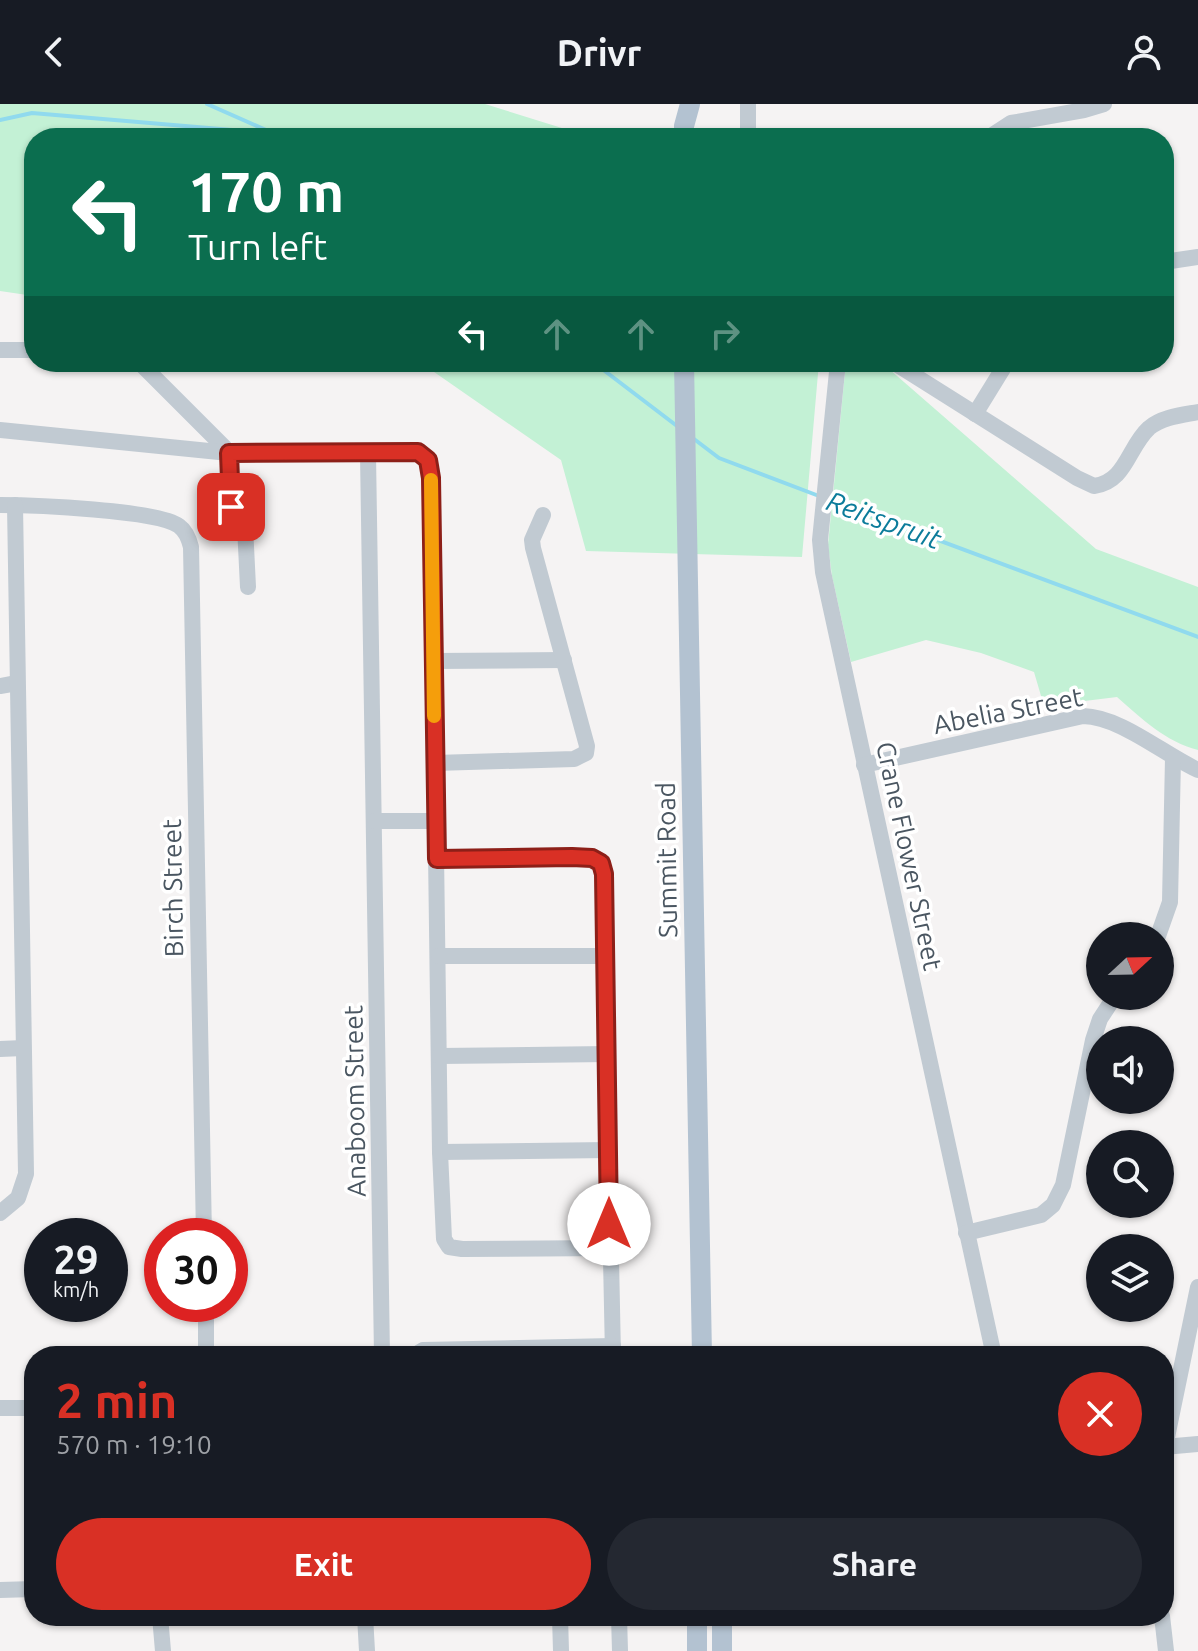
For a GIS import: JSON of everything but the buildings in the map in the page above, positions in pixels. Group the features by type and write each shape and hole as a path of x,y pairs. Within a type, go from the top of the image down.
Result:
{"main road":[{"path":"678,104 683,128"},
{"path":"685,128 690,104"},
{"name":"Summit Road","path":"684,372 702,1346"},
{"path":"697,1626 697,1651"},
{"path":"722,1626 722,1651"}],"street":[{"path":"748,104 748,128"},
{"path":"1003,128 1011,123 1104,104"},
{"path":"1174,261 1198,257"},
{"path":"0,350 24,350"},
{"path":"149,372 229,453 231,507 243,519 245,526 248,587"},
{"name":"Crane Flower Street","path":"837,372 820,535 821,556 992,1346"},
{"path":"909,372 1094,486 1114,478 1150,428 1160,421 1198,412"},
{"path":"975,414 1001,372"},
{"path":"0,430 229,453 418,452 430,463 440,1152 444,1239 449,1247 462,1249 610,1248"},
{"name":"Anaboom Street","path":"368,454 382,1346"},
{"path":"0,1213 13,1205 25,1183 23,1048 8,684 8,505"},
{"name":"Birch Street","path":"8,505 95,510 165,520 180,527 189,540 193,576 204,1218"},
{"path":"435,763 574,759 582,756 587,746 533,548 535,532 543,515"},
{"path":"433,661 564,660"},
{"name":"Abelia Street","path":"864,765 1083,716 1113,723 1198,770"},
{"path":"1163,922 1170,902 1173,758"},
{"path":"375,821 436,821"},
{"path":"437,859 595,859 601,863 604,874 613,1346"},
{"path":"439,956 606,956"},
{"path":"966,1233 1041,1215 1056,1201 1063,1185 1093,1040 1106,1010"},
{"path":"0,1049 23,1048"},
{"path":"439,1056 608,1054"},
{"path":"440,1152 609,1150"},
{"path":"1174,1400 1198,1287"},
{"path":"206,1322 206,1346"},
{"path":"0,1408 24,1408"},
{"path":"1174,1446 1198,1444"},
{"path":"0,1590 24,1589"},
{"path":"161,1626 163,1651"},
{"path":"366,1626 367,1651"},
{"path":"560,1626 561,1651"},
{"path":"619,1626 620,1651"},
{"path":"1163,1626 1166,1651"}],"green space":[{"path":"0,104 485,104 562,128 24,128 24,295 0,291"},
{"name":"Reitspruit","path":"434,372 818,372 802,557 586,551 561,460"},
{"path":"845,372 892,372 1096,549 1198,587 1198,750 1165,735 1117,697 1044,706 1034,672 981,653 926,640 851,662 828,545"}],"waterway":[{"name":"Reitspruit","path":"207,104 261,128"},
{"path":"0,120 32,113 208,128"},
{"name":"Reitspruit","path":"606,372 677,426"},
{"name":"Reitspruit","path":"694,439 719,458 819,496"},
{"name":"Reitspruit","path":"828,499 1198,637"}],"slow traffic":[{"path":"431,480 434,716"}],"route":[{"path":"231,507 229,453 418,452 428,460 431,478 437,859 572,857 592,858 601,863 604,874 608,1054 609,1224"}]}
